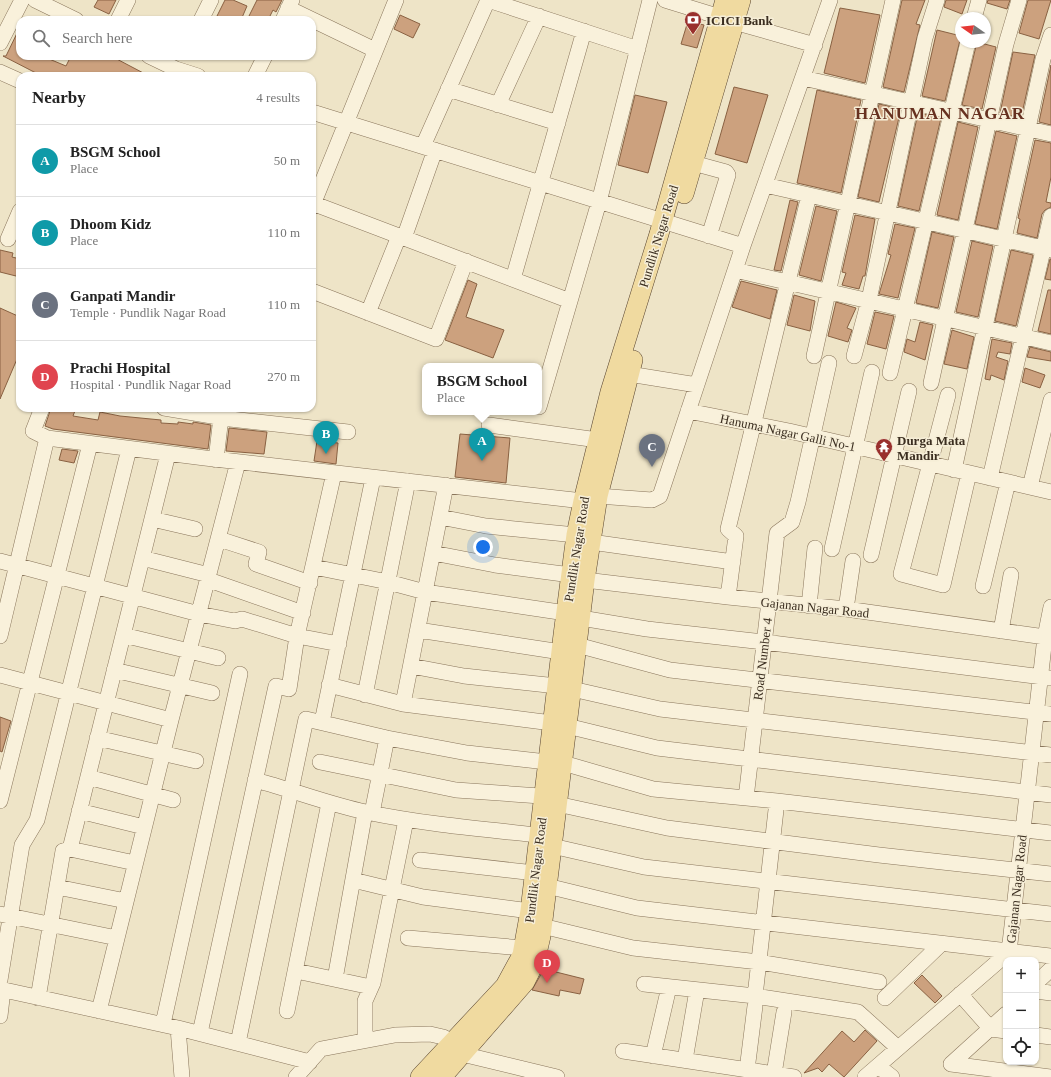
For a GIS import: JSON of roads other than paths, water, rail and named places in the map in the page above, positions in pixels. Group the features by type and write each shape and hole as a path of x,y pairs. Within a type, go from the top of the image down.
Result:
{"main road":[{"name":"Pundlik Nagar Road","path":"590,498 629,374 668,223 726,13 741,0"},
{"name":"Pundlik Nagar Road","path":"420,1077 457,1048 525,982 535,962 542,926 541,880 545,841 553,799 555,762 564,687 598,440 610,392 668,223 693,162 726,13"},
{"name":"Pundlik Nagar Road","path":"442,1077 457,1048 505,986 522,955 530,911 541,880"}],"street":[{"path":"0,43 22,0"},
{"path":"35,0 68,16"},
{"path":"120,16 128,0"},
{"path":"203,16 211,0"},
{"path":"316,194 396,0"},
{"path":"368,313 402,237 448,90 488,0 638,49"},
{"path":"542,397 599,202 650,0"},
{"path":"665,0 726,13 815,45"},
{"path":"40,412 33,431 47,438 90,444 216,460 446,485 590,498 652,500 660,496 743,246 830,0"},
{"path":"814,356 871,93 893,0"},
{"path":"854,356 869,300 924,38 937,0"},
{"path":"976,12 979,0"},
{"path":"931,383 1006,44 1019,0"},
{"path":"288,9 303,16"},
{"path":"498,105 539,16"},
{"path":"316,22 375,50"},
{"path":"513,279 584,31"},
{"path":"954,470 986,328 1043,59 1051,35"},
{"path":"890,373 967,48"},
{"path":"257,72 263,60"},
{"path":"179,62 191,72"},
{"path":"0,72 16,79"},
{"path":"803,78 1051,134"},
{"path":"448,90 558,123"},
{"path":"316,113 743,246"},
{"path":"693,162 726,172 728,175 709,236"},
{"path":"765,185 1048,250"},
{"path":"728,597 736,536 728,529 755,424 809,195"},
{"path":"316,205 570,301"},
{"path":"990,478 1024,337 1048,250 1051,216"},
{"path":"9,239 16,221"},
{"path":"316,294 436,339 466,261"},
{"path":"735,270 1051,343"},
{"name":"Road Number 4","path":"746,798 777,533 792,522 830,363"},
{"path":"832,549 872,372"},
{"path":"629,374 697,385"},
{"path":"871,555 909,391"},
{"path":"948,395 901,574 943,585 969,473"},
{"path":"1030,487 1051,400"},
{"name":"Hanuma Nagar Galli No-1","path":"688,411 755,424 1051,492"},
{"path":"201,412 348,432"},
{"path":"216,460 228,415"},
{"path":"532,431 537,415"},
{"path":"488,425 598,440"},
{"path":"0,636 18,566 47,438"},
{"path":"0,801 31,684 90,444"},
{"path":"0,1016 5,915 22,845 37,820 129,449"},
{"path":"70,849 168,454"},
{"path":"99,1011 152,794 220,539 238,462"},
{"path":"200,1033 276,686 289,689 297,636 334,473"},
{"path":"322,722 373,478"},
{"path":"365,695 408,481"},
{"path":"983,586 1008,482"},
{"path":"403,704 446,485"},
{"path":"440,517 486,526 584,539 733,562"},
{"path":"152,519 195,529"},
{"path":"220,539 259,552 256,564 310,583"},
{"path":"809,606 815,548"},
{"name":"Gajanan Nagar Road","path":"433,553 495,565 578,578 769,602 846,609 1045,637"},
{"path":"142,558 209,578 303,613"},
{"path":"0,561 95,585 199,614 235,621 242,619 297,636 339,644"},
{"path":"846,609 853,561"},
{"path":"314,566 388,582 425,592 647,629 1045,677"},
{"path":"987,569 1016,576 1001,632"},
{"name":"Gajanan Nagar Road","path":"865,1077 1009,952 1036,712 1045,677 1045,637 1051,608"},
{"path":"418,630 569,648 670,670 1051,714"},
{"path":"123,635 218,658"},
{"path":"411,666 464,676 564,687 660,709 1051,755"},
{"path":"114,670 212,693"},
{"path":"163,1024 240,674"},
{"path":"0,676 171,720"},
{"path":"330,685 403,704 560,724 657,748 1051,795"},
{"path":"238,1043 306,719 387,738 467,753 555,762 653,789 777,801 1051,833"},
{"path":"97,738 196,761"},
{"path":"335,979 353,880 369,812 380,774 387,738"},
{"path":"320,762 456,790 553,799 667,828 772,842 1051,874"},
{"path":"88,777 173,800"},
{"path":"255,780 292,790 329,803 369,812 406,820 545,841 644,867 768,880 1051,914"},
{"path":"746,1070 777,801"},
{"path":"287,1011 329,803"},
{"path":"80,811 144,827"},
{"path":"365,1040 364,1001 371,986 406,820"},
{"path":"38,998 63,851 70,849 135,863"},
{"path":"420,860 541,880 637,908 1051,956"},
{"path":"353,880 423,897 530,911"},
{"path":"57,886 126,901"},
{"path":"5,915 117,938"},
{"path":"542,926 633,948 759,962 879,982"},
{"path":"408,938 524,948"},
{"path":"885,998 941,944"},
{"path":"1039,980 1051,969"},
{"path":"296,971 371,986"},
{"path":"644,984 697,990 755,1001 858,1012 898,1048"},
{"path":"1,987 38,998 163,1024 310,1062"},
{"path":"653,1056 669,987"},
{"path":"685,1060 697,990"},
{"path":"1039,991 1051,993"},
{"path":"960,994 999,1030 951,1064 1024,1075 1051,1077"},
{"path":"774,1074 784,1012"},
{"path":"178,1028 182,1077"},
{"path":"296,1077 321,1049 395,1035 430,1034 457,1048 557,1077"},
{"path":"1039,1035 1051,1037"},
{"path":"623,1051 794,1077"},
{"path":"878,1066 892,1077"}],"place":[{"name":"ICICI Bank","path":"693,35"},
{"name":"Dhoom Kidz","path":"326,454"},
{"name":"BSGM School","path":"482,461"},
{"name":"Durga Mata Mandir","path":"884,462"},
{"name":"Ganpati Mandir","path":"652,467"},
{"name":"Prachi Hospital","path":"547,983"}],"district":[{"name":"HANUMAN NAGAR","path":"940,113"}]}
